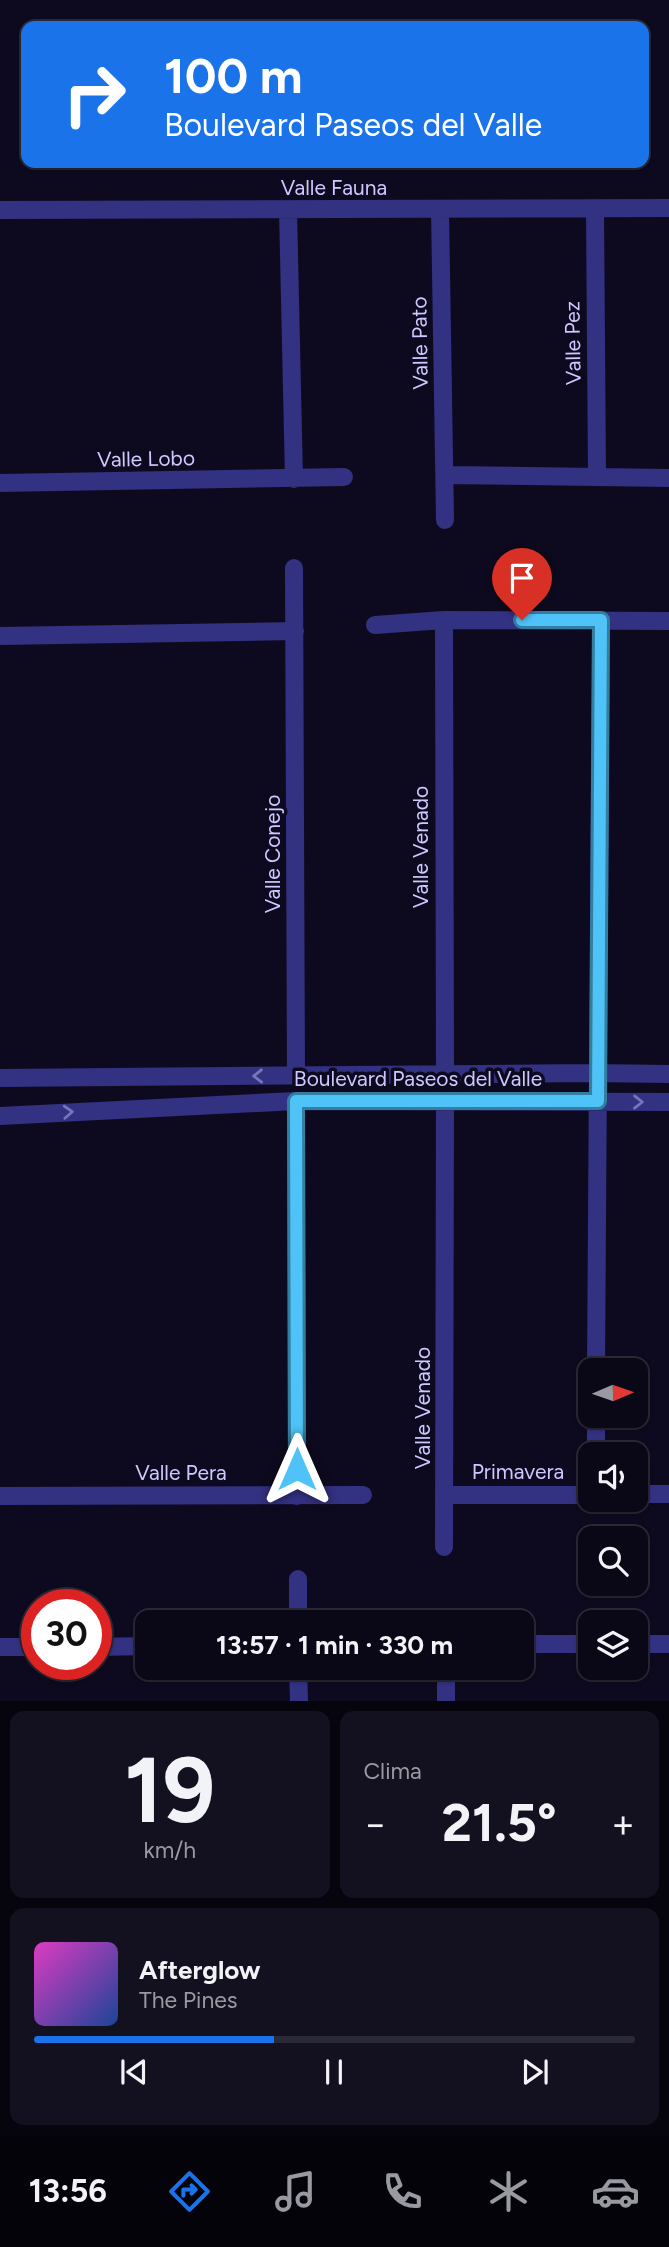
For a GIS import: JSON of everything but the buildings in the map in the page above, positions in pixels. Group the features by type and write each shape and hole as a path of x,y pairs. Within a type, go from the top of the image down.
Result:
{"street":[{"name":"Valle Fauna","path":"0,210 669,208"},
{"name":"Valle Pez","path":"594,209 597,477"},
{"path":"288,210 294,479"},
{"name":"Valle Pato","path":"440,210 445,520"},
{"path":"445,475 669,478"},
{"name":"Valle Lobo","path":"0,483 344,477"},
{"name":"Valle Conejo","path":"294,568 296,1075"},
{"path":"375,625 444,620 669,621"},
{"name":"Valle Venado","path":"444,620 444,1074"},
{"path":"596,1358 601,620"},
{"path":"0,636 295,631"},
{"name":"Boulevard Paseos del Valle","path":"0,1078 669,1074"},
{"path":"296,1101 298,1496"},
{"name":"Boulevard Paseos del Valle","path":"0,1116 296,1101 669,1102"},
{"name":"Valle Venado","path":"444,1547 445,1101"},
{"name":"Primavera","path":"446,1495 578,1494"},
{"path":"648,1494 669,1494"},
{"name":"Valle Pera","path":"0,1496 363,1495"},
{"path":"298,1579 298,1610"},
{"path":"534,1644 578,1644"},
{"path":"648,1644 669,1644"},
{"path":"112,1647 135,1646"},
{"path":"0,1647 21,1647"},
{"path":"298,1680 299,1701"},
{"path":"446,1680 446,1701"}],"route":[{"path":"297,1469 296,1101 598,1101 601,620 522,620"}]}
